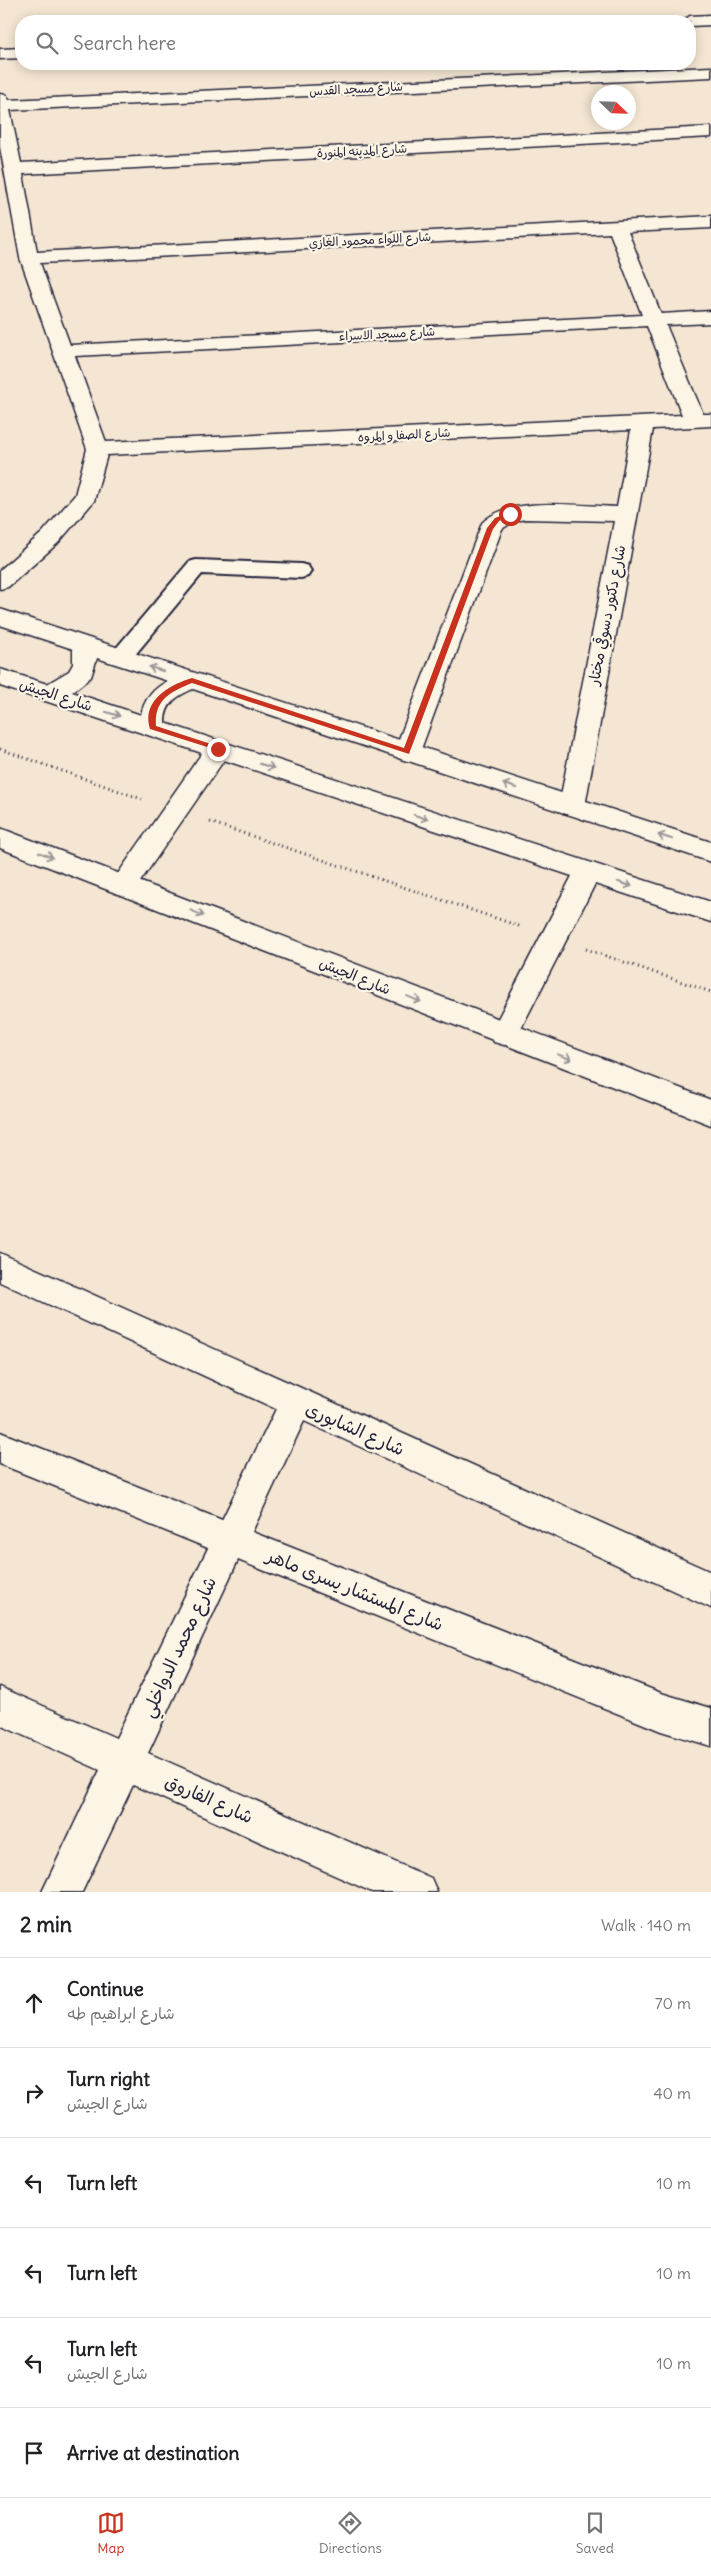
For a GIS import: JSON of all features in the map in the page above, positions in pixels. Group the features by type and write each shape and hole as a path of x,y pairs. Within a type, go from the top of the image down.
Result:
{"street":[{"path":"696,21 711,20"},
{"path":"0,54 15,53"},
{"name":"شارع مسجد القدس","path":"1,102 711,72"},
{"path":"0,582 50,538 86,496 98,449 29,258 1,102"},
{"name":"شارع المدينه المنورة","path":"13,169 711,132"},
{"name":"شارع اللواء محمود الغازي","path":"29,258 711,222"},
{"path":"616,226 653,319 703,420"},
{"name":"شارع مسجد الاسراء","path":"63,351 711,316"},
{"name":"شارع الصفا و المروه","path":"98,449 703,420"},
{"name":"شارع دكتور دسوقي مختار","path":"572,806 643,424"},
{"path":"407,752 490,528 497,520 510,514 526,512 626,514"},
{"path":"0,617 711,852"},
{"path":"48,693 68,685 81,673 87,659 84,646"},
{"name":"شارع الجيش","path":"0,677 711,912"},
{"path":"153,728 151,713 159,699 173,688 192,681"},
{"path":"124,884 218,749"},
{"name":"شارع الجيش","path":"0,838 124,884 504,1034 711,1113"},
{"path":"504,1034 588,871"},
{"name":"شارع الشابورى","path":"0,1267 711,1590"},
{"name":"شارع محمد الدواخلي","path":"62,1892 296,1402"},
{"name":"شارع المستشار يسرى ماهر","path":"0,1448 661,1712 711,1727"},
{"name":"شارع الفاروق","path":"0,1706 417,1892"}],"lane":[{"path":"121,658 196,567 302,571"}],"path":[{"path":"0,748 176,810 554,937 711,992"}],"route":[{"path":"218,749 153,728 151,713 159,699 173,688 192,681 407,752 490,528 497,520 510,514"}]}
